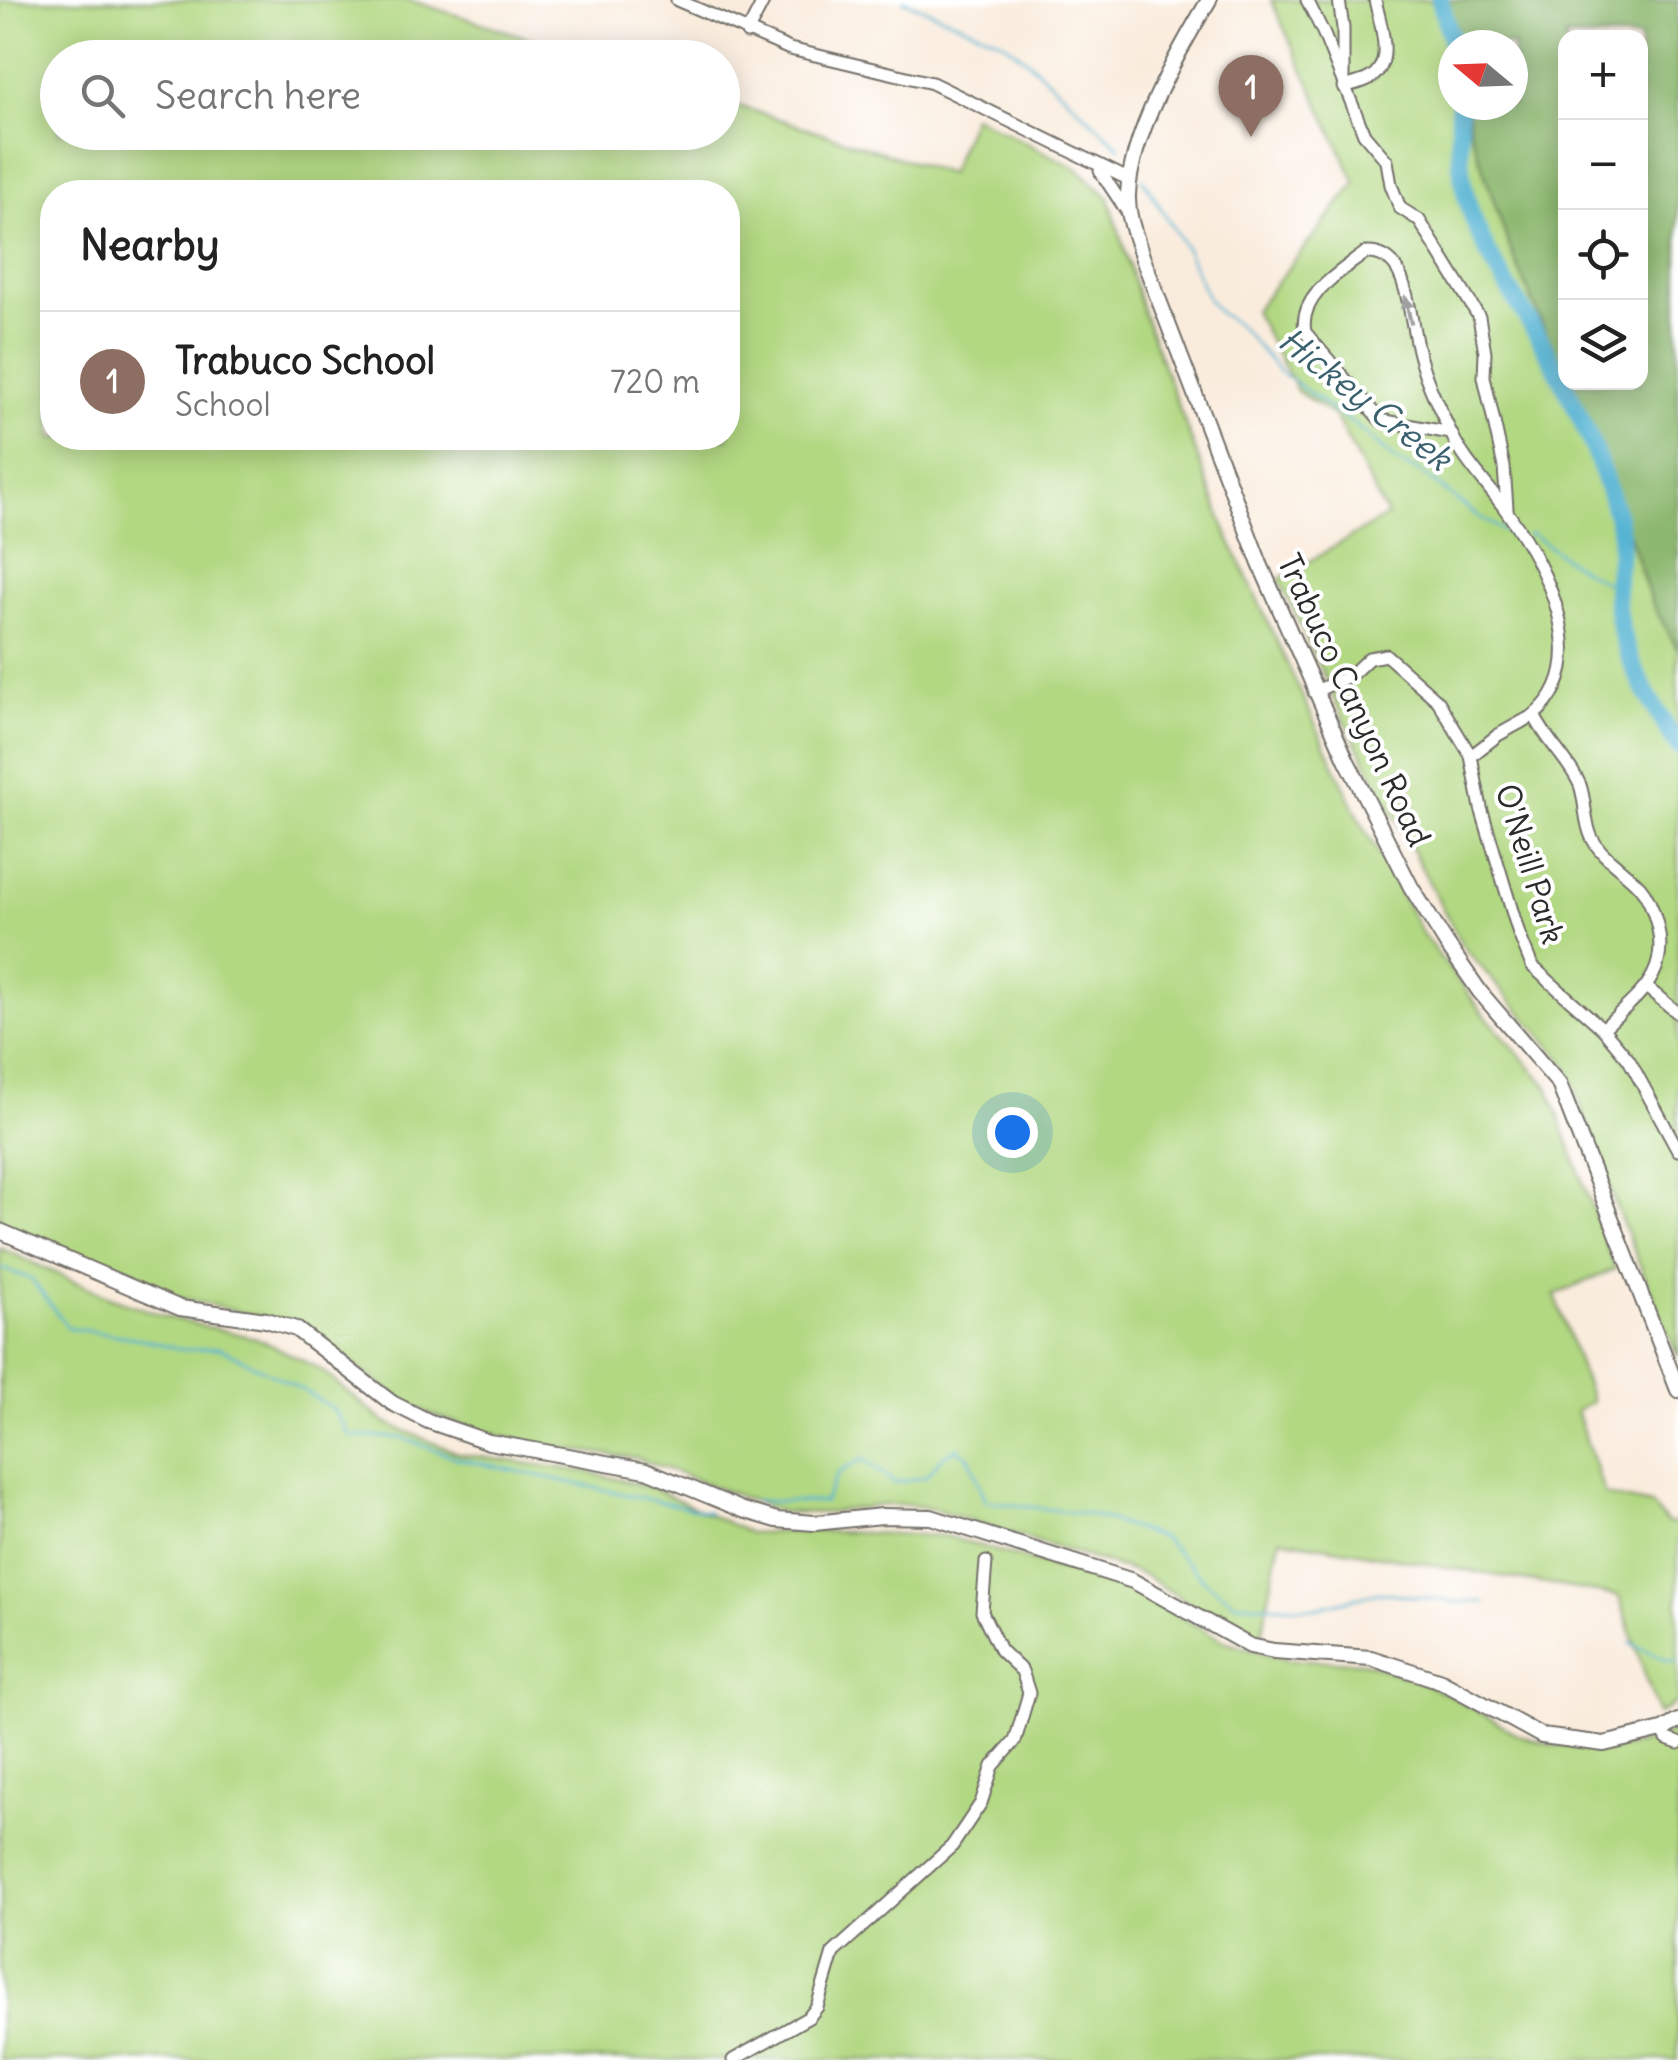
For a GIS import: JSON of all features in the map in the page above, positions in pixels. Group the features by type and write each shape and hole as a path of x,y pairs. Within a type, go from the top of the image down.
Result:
{"main road":[{"name":"Trabuco Canyon Road","path":"1209,0 1174,60 1142,138 1130,180 1130,218 1253,546 1314,692 1411,887 1480,992 1559,1084 1678,1390"},
{"path":"0,1231 180,1308 266,1320 296,1329 392,1402 428,1421 489,1442 646,1470 777,1520 931,1517 1134,1582 1250,1646 1274,1652 1372,1658 1441,1681 1542,1736 1604,1744 1662,1730 1678,1721"}],"street":[{"path":"678,0 790,49 932,83 1130,180"},
{"path":"746,33 764,0"},
{"path":"1307,0 1364,134 1387,160 1400,208 1419,220 1479,318 1485,352 1484,377 1504,467 1508,512"},
{"path":"1339,0 1344,28 1343,87"},
{"path":"1343,87 1368,80 1386,53 1375,0"},
{"path":"1094,164 1120,196 1130,218"},
{"path":"1451,433 1380,420 1305,332 1303,320 1310,301 1365,253 1389,259 1401,276 1420,360 1451,433 1527,542 1554,602 1562,632 1556,688 1546,706 1472,756"},
{"name":"O'Neill Park","path":"1314,692 1351,675 1369,658 1386,655 1438,702 1472,756 1481,808 1518,934 1532,966 1604,1030 1629,1060 1678,1150"},
{"path":"1534,715 1546,739 1581,787 1591,837 1642,889 1661,939 1658,968 1646,987 1604,1030"},
{"path":"1646,987 1678,1013"},
{"path":"733,2060 809,2017 817,2007 833,1953 952,1846 980,1802 993,1766 1016,1741 1029,1693 1022,1671 1000,1650 982,1612 986,1562"},
{"path":"1662,1730 1667,1739 1678,1742"}],"green space":[{"path":"0,0 409,0 535,40 40,40 40,150 740,150 740,106 949,174 973,116 1078,169 1109,198 1143,313 1227,534 1360,820 1422,933 1483,1013 1548,1087 1615,1269 1555,1295 1592,1402 1576,1411 1605,1495 1651,1505 1667,1523 1678,1524 1678,1702 1658,1714 1619,1596 1280,1539 1261,1639 1226,1627 1144,1575 937,1510 884,1505 821,1513 782,1512 637,1458 539,1446 429,1414 403,1401 298,1325 171,1296 96,1261 0,1225"},
{"path":"1271,0 1445,0 1453,30 1438,30 1438,120 1469,120 1509,246 1558,363 1558,390 1570,390 1601,452 1651,601 1678,650 1678,1357 1618,1212 1566,1064 1462,945 1340,712 1279,579 1387,516 1335,416 1297,391 1254,311 1356,183"},
{"path":"1445,0 1678,0 1678,650 1651,601 1601,452 1571,390 1648,390 1648,30 1558,30 1558,361 1509,246 1469,120 1528,120 1528,30 1453,30"},
{"path":"0,1248 109,1297 170,1318 259,1339 320,1369 384,1422 460,1454 589,1472 653,1488 749,1533 815,1531 946,1536 1135,1591 1224,1641 1285,1659 1364,1662 1414,1679 1519,1735 1550,1745 1611,1750 1678,1730 1678,2060 0,2060"}],"waterway":[{"path":"903,0 1002,41 1120,147"},
{"path":"1440,0 1448,30"},
{"path":"1459,120 1462,174 1472,217 1491,259 1560,376 1596,456 1619,528 1616,593 1622,634 1646,692 1678,746"},
{"name":"Hickey Creek","path":"1143,179 1187,251 1208,299 1219,313 1237,324 1281,373 1356,426 1399,463 1419,471 1479,517 1515,537"},
{"name":"Hickey Creek","path":"1528,535 1532,534 1616,592"},
{"path":"0,1268 31,1279 68,1328 184,1350 220,1348 333,1409 350,1436 403,1438 460,1459 709,1512"},
{"path":"754,1501 824,1502 838,1473 863,1459 895,1483 925,1477 957,1448 969,1457 986,1501 1092,1515 1163,1538 1206,1582 1236,1603 1315,1608 1379,1592 1485,1602"},
{"path":"1630,1643 1678,1661"}],"place":[{"name":"Trabuco School","path":"1251,137"}]}
